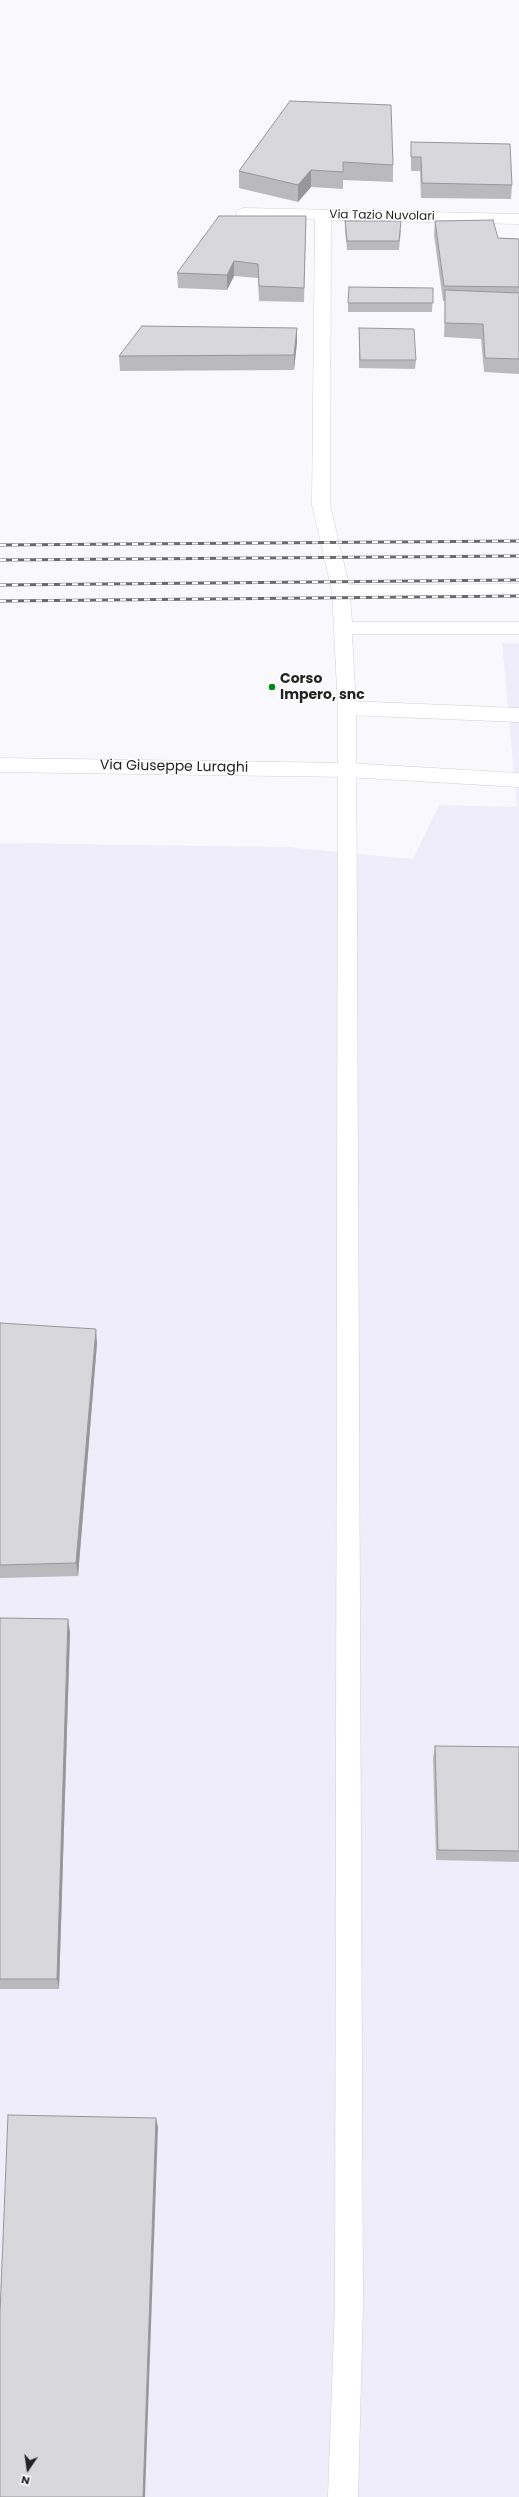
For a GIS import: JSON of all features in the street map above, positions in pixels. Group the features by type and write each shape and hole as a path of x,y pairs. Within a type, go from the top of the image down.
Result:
{"street":[{"name":"Via Tazio Nuvolari","path":"244,213 519,219"},
{"path":"324,215 321,505 341,591 347,708 349,2305 343,2497"},
{"path":"341,591 519,590"},
{"path":"344,628 519,628"},
{"path":"347,708 519,715"},
{"name":"Via Giuseppe Luraghi","path":"0,765 347,770 519,780"}],"shaded area":[{"path":"502,643 519,643 519,2497 0,2497 0,843 286,847 413,859 439,805 517,807"}],"building":[{"path":"290,101 391,105 393,165 343,162 343,172 311,170 298,185 239,171"},
{"path":"411,142 510,144 512,185 422,183 421,157 411,157"},
{"path":"219,216 306,216 304,288 259,286 258,264 234,261 227,275 177,273"},
{"path":"493,220 498,238 519,239 519,287 444,286 435,221"},
{"path":"345,221 401,221 399,241 347,241"},
{"path":"349,287 433,288 433,303 348,303"},
{"path":"445,290 519,293 519,359 485,358 483,324 445,323"},
{"path":"142,326 297,328 294,355 119,356"},
{"path":"359,328 414,329 416,360 360,360"},
{"path":"0,1323 96,1329 76,1563 0,1565"},
{"path":"0,1618 68,1619 57,1979 0,1979"},
{"path":"435,1746 519,1747 519,1851 438,1850"},
{"path":"8,2115 156,2118 143,2497 0,2497 0,2313"}],"railway":[{"path":"0,545 519,541"},
{"path":"0,560 519,556"},
{"path":"0,585 519,580"},
{"path":"0,601 519,596"}],"place":[{"name":"Corso Impero, snc","path":"272,687"}]}
